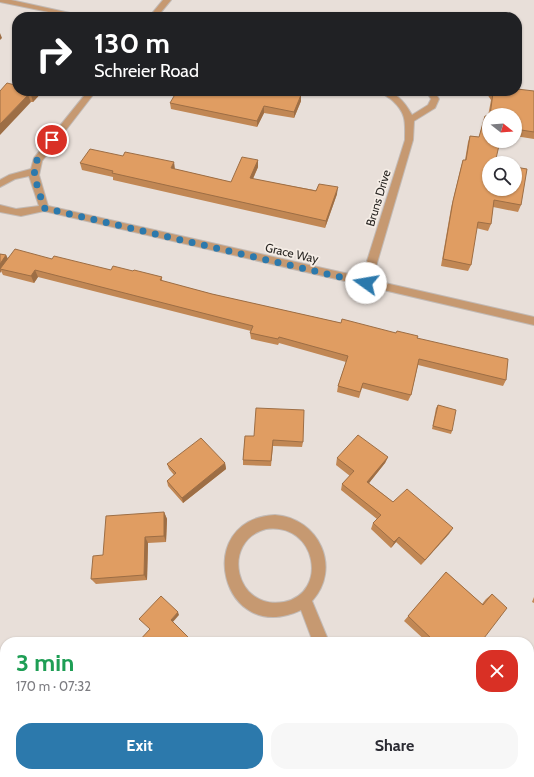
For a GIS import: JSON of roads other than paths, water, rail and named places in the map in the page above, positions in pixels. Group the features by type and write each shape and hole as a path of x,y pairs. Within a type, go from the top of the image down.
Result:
{"street":[{"path":"0,0 59,12"},
{"path":"157,12 167,0"},
{"path":"0,208 5,211 20,213 44,208 34,175 37,160 88,96"},
{"path":"392,96 399,101 407,112 410,120 432,106 435,100 433,96"},
{"name":"Bruns Drive","path":"366,283 409,140 410,120"},
{"path":"0,184 12,177 35,171"},
{"name":"Grace Way","path":"44,208 534,321"},
{"path":"279,521 297,527 312,541 319,562 319,572 314,587 304,599 300,603 278,610 259,607 249,602 238,590 230,569 234,547 244,533 258,524 279,521"},
{"path":"304,599 319,637"}]}
